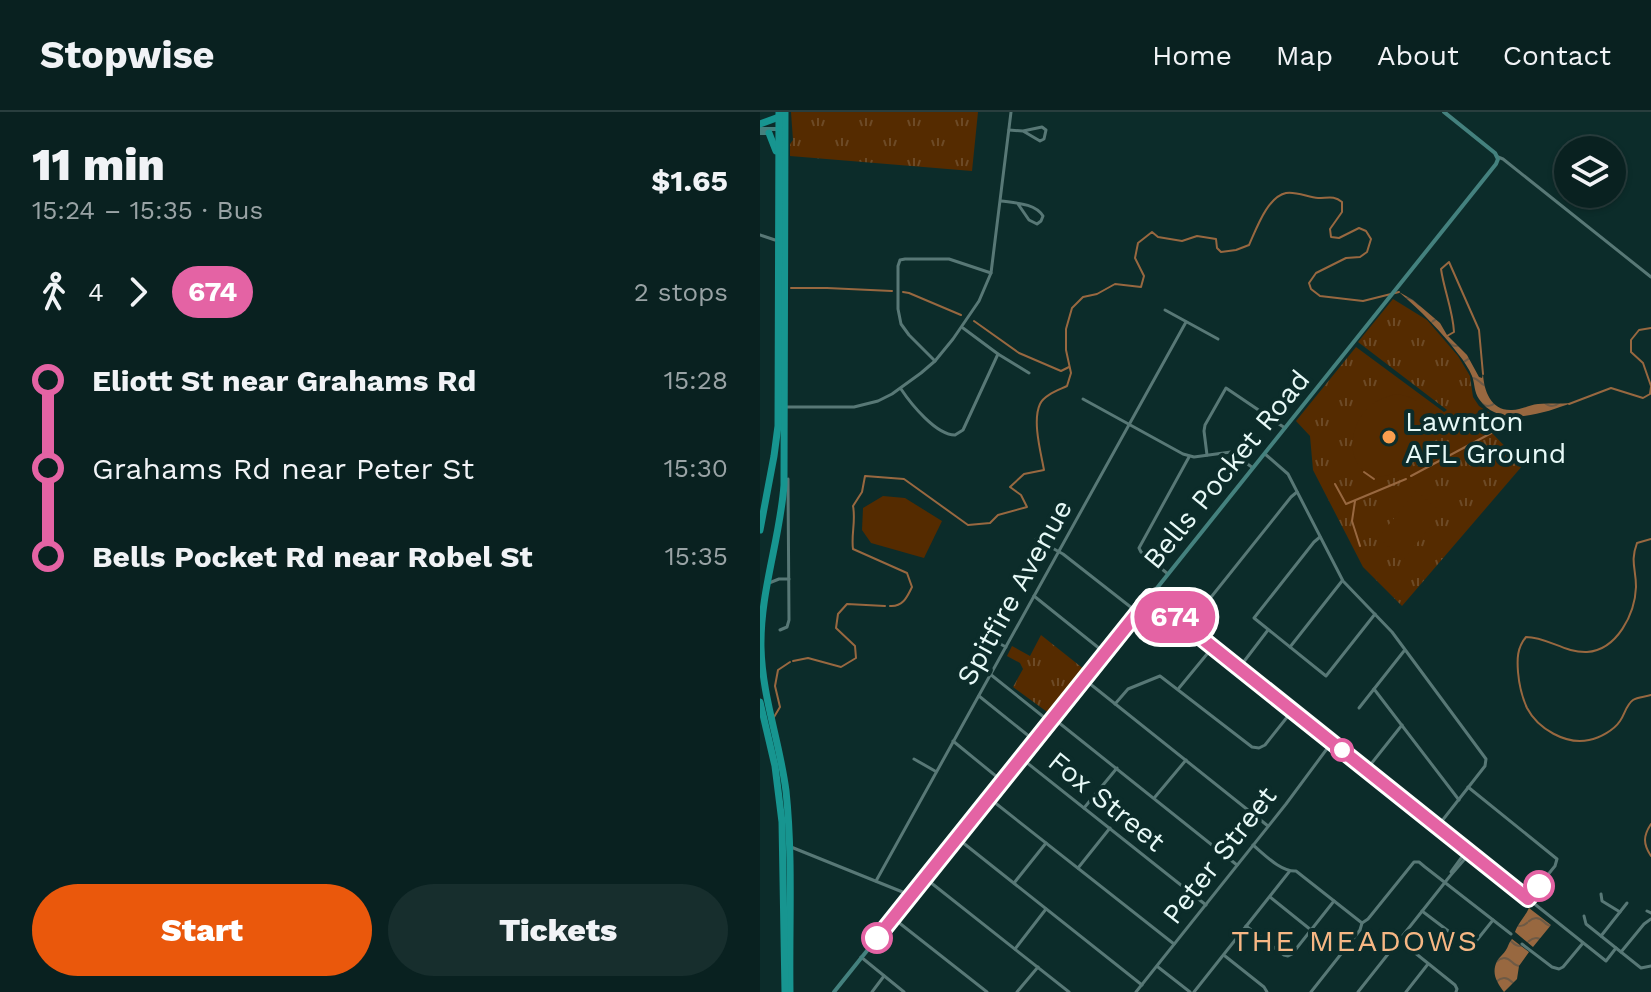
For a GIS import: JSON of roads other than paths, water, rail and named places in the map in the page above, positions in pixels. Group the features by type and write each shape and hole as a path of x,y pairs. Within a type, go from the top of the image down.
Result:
{"highway":[{"path":"778,161 772,139 762,129 781,114"},
{"path":"781,114 781,407 785,476 760,641 767,715 785,787 787,992"},
{"path":"780,240 778,161 781,131"},
{"path":"760,530 781,407"},
{"path":"770,478 785,476"},
{"path":"760,702 767,715"}],"main road":[{"path":"1444,112 1498,157"},
{"path":"762,129 781,131"},
{"path":"762,129 781,131"},
{"name":"Bells Pocket Road","path":"834,992 1496,164 1498,157"}],"street":[{"path":"781,407 860,406 880,400 901,389 935,361 962,327 979,301 991,273 1011,112"},
{"path":"1009,130 1042,127 1046,135 1040,141 1023,131"},
{"path":"1498,157 1651,277"},
{"path":"1001,201 1018,204 1039,210 1043,216 1041,221 1032,223 1018,204"},
{"path":"760,235 780,240"},
{"path":"935,361 901,324 898,309 900,260 949,259 991,273"},
{"path":"1165,310 1218,339"},
{"name":"Spitfire Avenue","path":"876,881 1186,322"},
{"path":"962,327 1029,373"},
{"path":"901,389 916,409 943,433 955,435 963,430 998,354"},
{"path":"1207,455 1205,425 1226,388 1285,428"},
{"path":"1083,399 1189,457 1231,452 1253,468"},
{"path":"1265,454 1283,468 1343,581 1392,632 1486,759 1485,766 1437,827"},
{"path":"1168,574 1139,548 1189,457"},
{"path":"780,630 788,625 788,504 785,476"},
{"path":"1187,627 1297,492"},
{"path":"1320,537 1254,618 1326,676 1375,614"},
{"path":"1036,539 1059,551 1137,612"},
{"path":"771,571 779,579"},
{"path":"768,584 789,579"},
{"path":"1290,647 1343,581"},
{"path":"1034,596 1105,653"},
{"path":"1150,597 1606,961 1616,948"},
{"path":"1239,668 1268,630"},
{"path":"985,636 1006,647"},
{"path":"1179,688 1212,647"},
{"path":"1359,708 1405,651"},
{"path":"990,674 1117,768 1237,865"},
{"path":"1115,704 1128,689 1157,676 1163,677 1255,748 1265,745 1292,711"},
{"path":"1084,679 1268,826"},
{"path":"1374,689 1459,800"},
{"path":"979,696 1035,741"},
{"path":"1367,770 1402,725"},
{"path":"953,741 1002,781"},
{"name":"Peter Street","path":"1136,992 1332,742"},
{"name":"Fox Street","path":"1021,758 1206,905"},
{"path":"914,759 936,772"},
{"path":"1154,798 1186,760"},
{"path":"1084,808 1117,768"},
{"path":"1468,787 1555,857 1557,862 1528,899"},
{"path":"989,798 1174,944"},
{"path":"1078,868 1110,828"},
{"path":"957,838 1142,985"},
{"path":"1014,883 1046,843"},
{"path":"1253,845 1289,872 1296,871 1362,923"},
{"path":"786,846 910,895"},
{"path":"1358,992 1469,852"},
{"path":"1311,992 1360,930 1362,923 1414,862 1419,862 1511,934"},
{"path":"1157,966 1192,992 1289,872"},
{"path":"925,878 1069,992"},
{"path":"1601,894 1602,901 1620,912"},
{"path":"1269,897 1311,930"},
{"path":"1246,926 1288,956 1334,901"},
{"path":"1601,936 1627,903"},
{"path":"1015,949 1046,909"},
{"path":"1422,911 1468,946 1473,945 1493,920"},
{"path":"1621,952 1650,914"},
{"path":"1584,916 1586,924 1641,968 1651,966"},
{"path":"893,918 987,992"},
{"path":"1399,940 1455,985 1456,992"},
{"path":"1522,944 1559,969 1583,943"},
{"path":"1223,955 1267,992"},
{"path":"861,957 904,992"},
{"path":"1406,992 1428,964"},
{"path":"1017,992 1038,967"},
{"path":"872,992 884,976"},
{"path":"977,992 981,987"}],"water":[{"path":"1399,292 1440,323 1467,355 1479,377 1482,378 1483,374 1487,393 1494,404 1512,410 1538,404 1571,403 1523,416 1498,414 1488,408 1477,396 1472,376 1461,357"},
{"path":"1529,908 1551,925 1533,947 1515,932"},
{"path":"1512,939 1529,952 1519,966 1517,979 1504,992 1495,970 1497,961"}],"waterway":[{"path":"890,606 901,603 910,591 912,587 907,573 853,549 853,506 862,492 865,476 904,479 968,525 990,523 998,515 1027,507 1021,495 1010,487 1024,474 1044,470 1038,437 1038,411 1045,398 1067,386 1071,373 1066,329 1072,308 1083,297 1097,294 1115,284 1141,287 1144,276 1135,258 1138,243 1152,232 1158,237 1182,241 1197,236 1216,239 1221,252 1236,250 1249,245 1263,215 1279,196 1297,193 1334,198 1342,202 1342,212 1330,229 1331,237 1339,238 1359,228 1366,231 1371,239 1367,252 1360,257 1346,258 1316,273 1309,283 1311,289 1320,296 1363,301 1399,292"},
{"path":"1447,336 1454,332 1441,269 1449,262 1479,330 1483,374"},
{"path":"791,288 892,291"},
{"path":"903,292 961,315"},
{"path":"974,321 1019,353 1061,371 1069,367"},
{"path":"1651,328 1639,330 1631,340 1631,352 1643,363 1651,386"},
{"path":"1569,404 1611,388 1643,398 1650,394 1651,387"},
{"path":"1411,476 1497,430 1506,416"},
{"path":"1364,472 1374,479"},
{"path":"1335,484 1346,504 1406,479"},
{"path":"1355,501 1352,521 1360,546"},
{"path":"1651,539 1637,543 1635,597 1628,619 1615,638 1598,650 1579,652 1526,637 1519,649 1518,663 1519,681 1527,708 1538,723 1562,738 1580,741 1598,737 1617,724 1633,700 1651,695"},
{"path":"793,661 808,658 841,667 856,658 855,646 836,628 838,614 847,604 885,606"},
{"path":"774,717 780,707 775,686 778,670 790,662"},
{"path":"1651,824 1645,840 1651,856"}],"place":[{"name":"Lawnton AFL Ground","path":"1389,437"}],"district":[{"name":"THE MEADOWS","path":"1355,941"}]}
